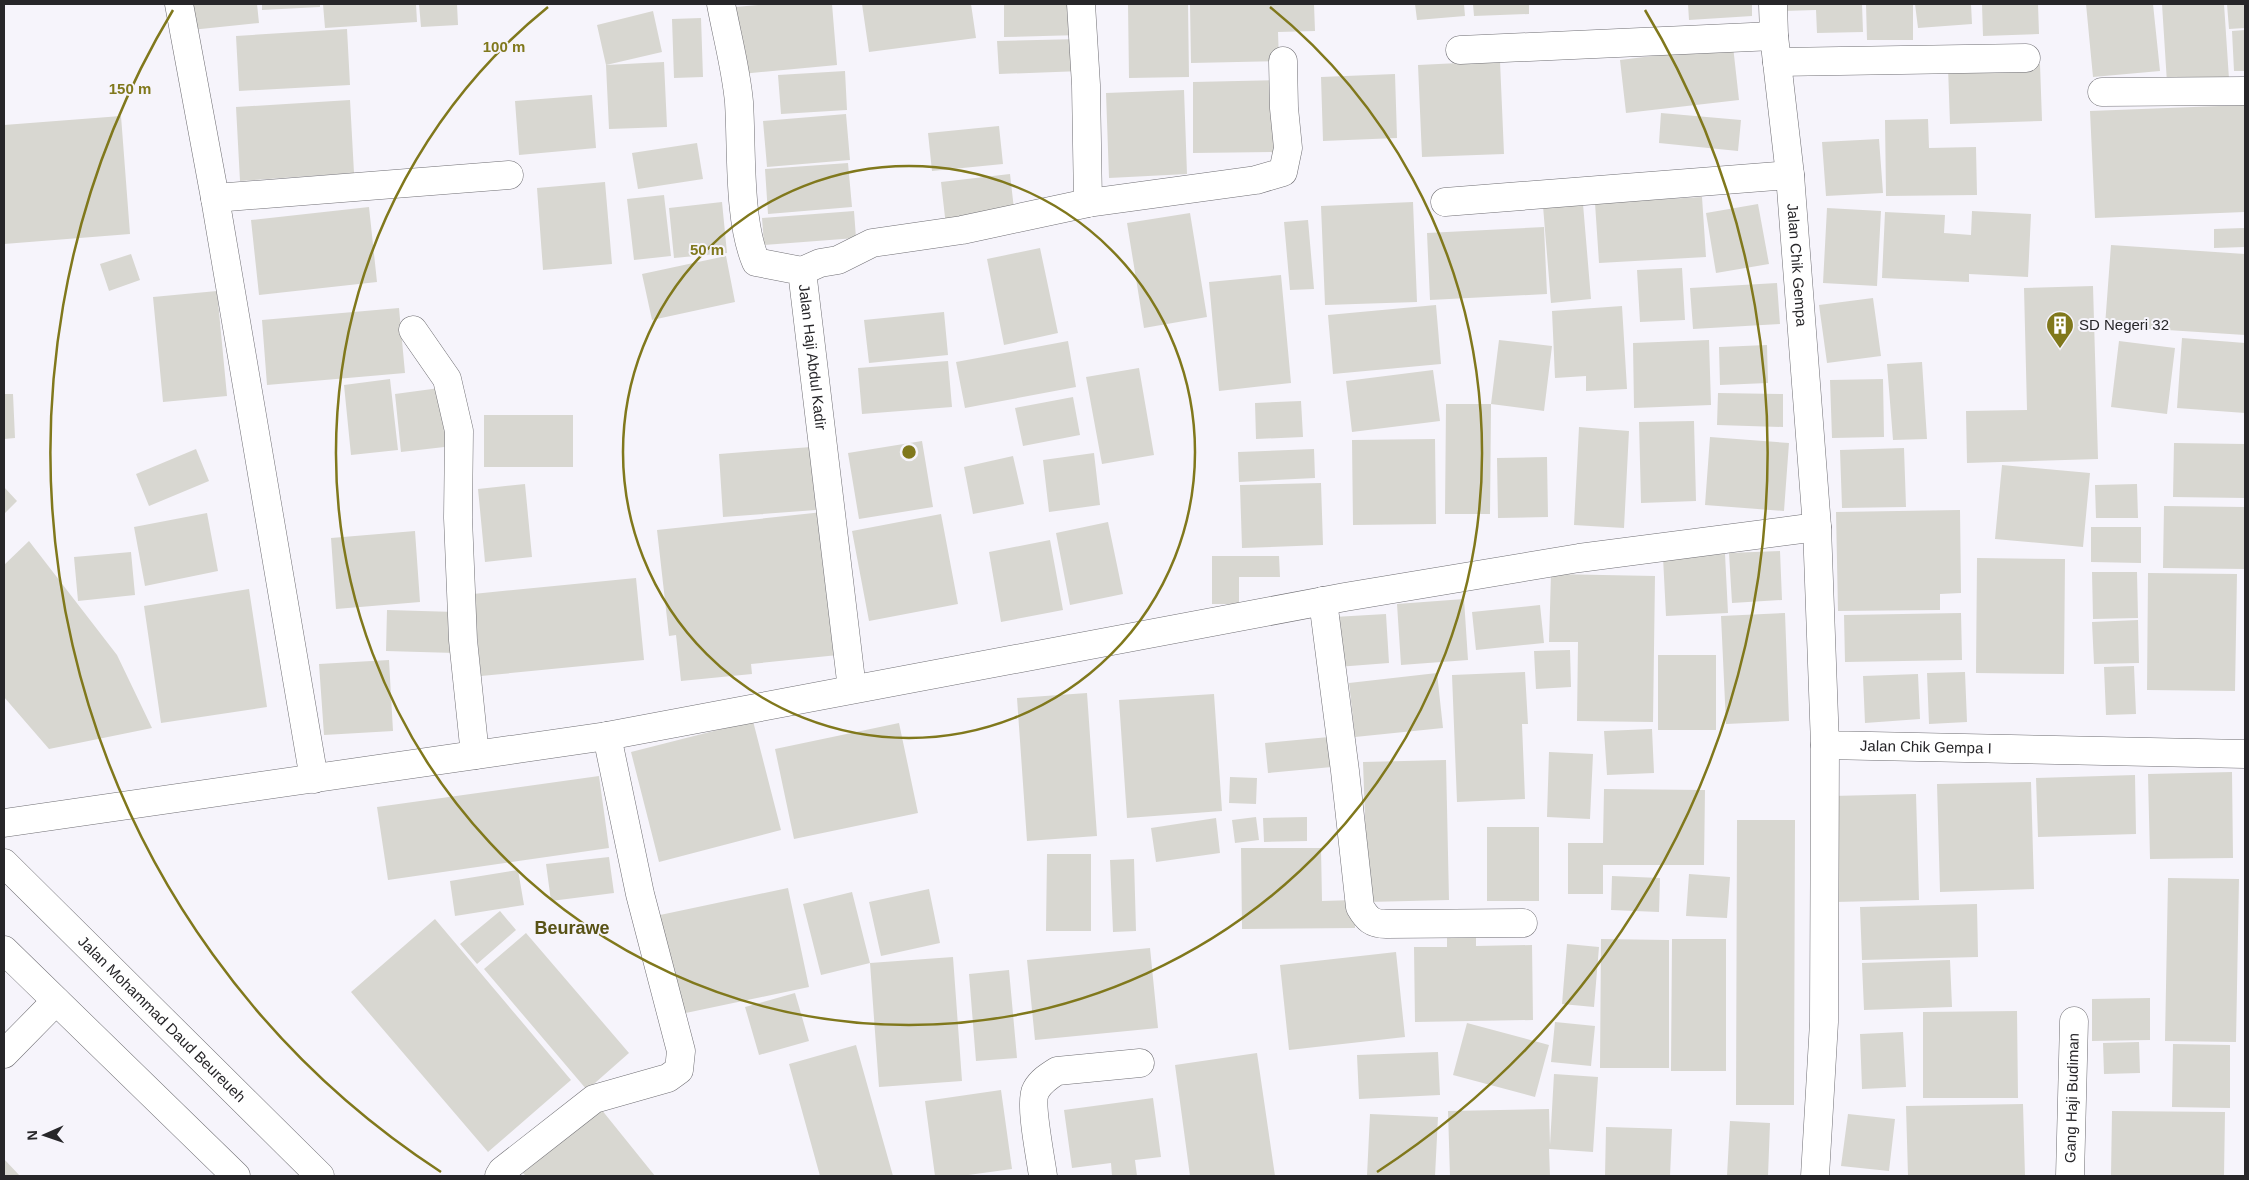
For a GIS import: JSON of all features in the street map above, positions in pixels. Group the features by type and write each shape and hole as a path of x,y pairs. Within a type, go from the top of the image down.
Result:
{"main road":[{"path":"179,4 215,198 314,779"},
{"name":"Jalan Haji Abdul Kadir","path":"721,4 738,99 745,218 749,246 756,262 802,271 852,689"},
{"path":"1081,4 1086,85 1088,203"},
{"name":"Jalan Chik Gempa","path":"1773,4 1790,175 1817,528"},
{"path":"1460,50 1776,49 2026,58"},
{"path":"802,271 820,263 838,260 872,243 962,230 1088,203 1256,180 1283,172 1288,148 1284,108 1283,61"},
{"path":"2102,92 2245,91"},
{"path":"215,198 509,175"},
{"path":"1445,202 1790,175"},
{"path":"413,330 447,379 459,432 458,518 463,640 475,755"},
{"path":"4,823 608,736 1323,601 1579,558 1817,528 1825,745 1824,1022 1816,1176"},
{"path":"1323,601 1360,906 1366,918 1377,924 1523,923"},
{"path":"499,1176 502,1171 594,1099 668,1078 679,1070 680,1052 640,894 608,736"},
{"name":"Jalan Chik Gempa I","path":"1825,745 2245,754"},
{"name":"Jalan Mohammad Daud Beureueh","path":"4,863 320,1176"},
{"path":"4,950 236,1176"},
{"path":"4,1054 56,1001"},
{"name":"Gang Haji Budiman","path":"2070,1176 2074,1021"},
{"path":"1043,1176 1034,1110 1035,1091 1045,1079 1057,1071 1140,1063"}],"building":[{"path":"188,4 257,4 259,23 191,30"},
{"path":"262,4 320,4 320,7 262,10"},
{"path":"323,4 416,4 417,22 325,28"},
{"path":"419,4 457,4 458,25 421,27"},
{"path":"769,4 832,4 837,65 741,74 735,7"},
{"path":"862,4 971,4 976,38 869,52"},
{"path":"1004,4 1080,4 1080,35 1004,37"},
{"path":"1128,4 1188,4 1189,77 1129,78"},
{"path":"1190,4 1314,4 1315,31 1278,32 1279,61 1191,63"},
{"path":"1415,4 1464,4 1465,16 1417,20"},
{"path":"1473,4 1529,4 1529,14 1474,16"},
{"path":"1688,4 1752,4 1752,16 1689,20"},
{"path":"1782,4 1862,4 1863,32 1817,33 1816,10 1783,11"},
{"path":"1866,4 1913,4 1913,40 1867,40"},
{"path":"1915,4 1971,4 1972,24 1918,28"},
{"path":"1982,4 2038,4 2039,34 1983,36"},
{"path":"2086,4 2153,4 2160,71 2093,77"},
{"path":"2162,4 2224,4 2229,79 2167,83"},
{"path":"2227,4 2245,4 2245,28 2229,29"},
{"path":"653,11 662,52 606,65 597,25"},
{"path":"701,18 703,77 674,78 672,19"},
{"path":"347,29 350,85 239,91 236,36"},
{"path":"2245,30 2245,71 2234,71 2232,31"},
{"path":"1080,39 1082,71 999,74 997,41"},
{"path":"1733,46 1739,100 1626,113 1620,60"},
{"path":"1500,61 1504,154 1422,157 1418,65"},
{"path":"664,62 667,127 609,129 606,65"},
{"path":"2040,64 2042,121 1950,124 1948,67"},
{"path":"845,71 847,110 781,114 778,75"},
{"path":"1395,74 1397,138 1323,141 1321,77"},
{"path":"1280,80 1281,152 1193,153 1193,82"},
{"path":"1184,90 1187,174 1109,178 1106,93"},
{"path":"592,95 596,148 519,155 515,101"},
{"path":"350,100 354,173 240,181 236,107"},
{"path":"2245,105 2245,212 2095,218 2090,111"},
{"path":"1661,113 1741,120 1738,151 1659,143"},
{"path":"846,114 850,160 767,167 763,121"},
{"path":"121,116 130,234 4,244 4,125"},
{"path":"1928,119 1929,148 1976,147 1977,195 1886,196 1885,120"},
{"path":"999,126 1003,164 932,171 928,133"},
{"path":"1879,139 1883,193 1826,196 1822,142"},
{"path":"697,143 703,179 638,189 632,153"},
{"path":"848,163 852,207 768,214 765,169"},
{"path":"1010,174 1015,218 946,226 941,182"},
{"path":"605,182 612,264 543,270 537,188"},
{"path":"664,195 671,256 634,260 627,199"},
{"path":"1702,197 1706,257 1599,263 1595,203"},
{"path":"722,202 727,253 674,258 669,208"},
{"path":"1413,202 1417,302 1325,305 1321,206"},
{"path":"1583,204 1591,299 1551,303 1543,206"},
{"path":"1758,204 1769,264 1716,273 1706,213"},
{"path":"369,207 377,282 259,295 251,220"},
{"path":"1827,208 1881,211 1877,286 1823,283"},
{"path":"854,211 856,238 764,245 762,218"},
{"path":"1972,211 2031,214 2028,277 1969,274 1969,282 1882,278 1885,212 1945,215 1944,233 1971,235"},
{"path":"1190,213 1207,317 1144,328 1127,223"},
{"path":"1308,220 1314,289 1290,290 1284,222"},
{"path":"1544,227 1547,294 1430,300 1427,233"},
{"path":"2244,228 2245,247 2214,248 2214,229"},
{"path":"2111,245 2245,254 2245,335 2105,326"},
{"path":"1040,248 1058,333 1004,345 987,259"},
{"path":"131,254 140,280 109,291 100,264"},
{"path":"726,256 735,302 652,320 642,274"},
{"path":"1682,268 1685,320 1640,322 1637,270"},
{"path":"1281,275 1291,383 1219,391 1209,282"},
{"path":"1777,283 1780,324 1693,329 1690,288"},
{"name":"SD Negeri 32","path":"2093,286 2098,459 1967,463 1966,411 2027,410 2024,288"},
{"path":"217,291 227,396 163,402 153,297"},
{"path":"1873,298 1881,356 1827,363 1819,305"},
{"path":"1436,305 1441,364 1333,374 1328,315"},
{"path":"1622,306 1627,389 1586,391 1586,376 1555,378 1552,311"},
{"path":"399,308 405,373 267,385 262,320"},
{"path":"944,312 948,355 869,363 864,320"},
{"path":"2182,338 2245,343 2245,413 2177,408"},
{"path":"1499,340 1552,346 1544,411 1491,404"},
{"path":"1709,340 1711,405 1634,408 1633,343"},
{"path":"1068,341 1076,387 965,408 956,362"},
{"path":"2119,341 2175,348 2167,414 2111,407"},
{"path":"1767,345 1768,383 1720,385 1719,347"},
{"path":"948,361 952,407 862,414 858,368"},
{"path":"1922,362 1927,439 1893,440 1887,364"},
{"path":"1139,368 1154,455 1102,464 1086,377"},
{"path":"1433,370 1440,421 1352,432 1346,381"},
{"path":"390,379 398,450 351,455 344,385"},
{"path":"1883,379 1884,437 1832,438 1830,380"},
{"path":"447,387 453,446 401,452 395,394"},
{"path":"1718,393 1783,394 1783,427 1717,425"},
{"path":"4,394 13,394 15,438 4,439"},
{"path":"1073,397 1080,435 1023,446 1015,408"},
{"path":"1301,401 1303,437 1256,439 1255,403"},
{"path":"1446,404 1491,404 1490,514 1445,514"},
{"path":"484,415 573,415 573,467 484,467"},
{"path":"1694,421 1696,501 1641,503 1639,422"},
{"path":"1579,427 1629,431 1624,528 1574,525"},
{"path":"1710,437 1789,443 1784,511 1705,505"},
{"path":"1435,439 1436,524 1353,525 1352,440"},
{"path":"922,441 933,507 859,519 848,453"},
{"path":"2174,443 2245,444 2245,498 2173,497"},
{"path":"811,447 816,510 723,517 719,454"},
{"path":"1904,448 1906,507 1842,508 1840,450"},
{"path":"196,449 209,481 149,506 136,474"},
{"path":"1314,449 1315,478 1239,482 1238,452"},
{"path":"1094,453 1100,505 1049,512 1043,460"},
{"path":"1013,456 1024,504 973,514 964,467"},
{"path":"1547,457 1548,517 1498,518 1497,458"},
{"path":"2002,465 2090,473 2083,547 1995,539"},
{"path":"1321,483 1323,545 1242,548 1240,485"},
{"path":"525,484 532,557 485,562 478,489"},
{"path":"2137,484 2138,518 2096,518 2095,485"},
{"path":"4,487 17,501 4,514"},
{"path":"2164,506 2245,507 2245,569 2163,568"},
{"path":"1960,510 1961,593 1940,594 1940,610 1838,611 1836,512"},
{"path":"823,512 838,655 751,664 752,674 681,681 676,635 669,636 657,530"},
{"path":"207,513 218,571 145,586 134,527"},
{"path":"941,514 958,604 869,621 852,531"},
{"path":"1108,522 1123,594 1070,605 1056,533"},
{"path":"2091,527 2141,527 2141,563 2091,562"},
{"path":"415,531 420,602 336,609 331,538"},
{"path":"1050,540 1063,610 1001,622 989,552"},
{"path":"29,541 117,655 152,728 49,749 4,697 4,565"},
{"path":"1780,551 1782,600 1732,603 1729,553"},
{"path":"131,552 135,595 78,601 74,557"},
{"path":"1725,554 1728,613 1666,616 1663,557"},
{"path":"1212,556 1279,556 1280,577 1239,577 1239,604 1212,604"},
{"path":"1977,558 2065,559 2064,674 1976,673"},
{"path":"2092,572 2137,572 2138,618 2093,619"},
{"path":"2148,573 2237,574 2235,691 2147,690"},
{"path":"1551,574 1655,576 1653,722 1577,721 1578,642 1549,642"},
{"path":"636,578 644,660 481,676 473,594"},
{"path":"249,589 267,707 161,723 144,606"},
{"path":"1464,599 1468,660 1401,665 1397,604"},
{"path":"1540,605 1544,643 1476,650 1472,612"},
{"path":"387,610 456,612 455,653 386,651"},
{"path":"1785,613 1789,721 1726,724 1721,616"},
{"path":"1961,613 1962,660 1845,662 1844,615"},
{"path":"1386,614 1389,663 1337,667 1334,617"},
{"path":"2138,620 2139,663 2094,664 2092,622"},
{"path":"1570,650 1571,687 1536,689 1534,651"},
{"path":"1658,655 1716,655 1716,730 1658,730"},
{"path":"389,660 393,731 324,735 319,664"},
{"path":"2134,666 2136,714 2106,715 2104,667"},
{"path":"1525,672 1528,724 1522,724 1525,799 1457,802 1452,675"},
{"path":"1965,672 1967,722 1929,724 1927,673"},
{"path":"1437,673 1443,728 1355,737 1349,683"},
{"path":"1918,674 1920,719 1865,723 1863,676"},
{"path":"1087,693 1097,836 1027,841 1017,698"},
{"path":"1214,694 1222,811 1127,818 1119,700"},
{"path":"753,721 781,830 659,862 631,752"},
{"path":"899,723 918,813 794,839 775,749"},
{"path":"1652,729 1654,773 1607,775 1604,731"},
{"path":"1329,737 1332,767 1268,773 1265,743"},
{"path":"1549,752 1593,754 1590,819 1547,817"},
{"path":"1446,760 1449,900 1368,902 1363,762"},
{"path":"2232,772 2233,858 2150,859 2148,774"},
{"path":"2135,775 2136,834 2038,837 2036,778"},
{"path":"599,776 609,848 388,880 377,807"},
{"path":"1230,777 1257,778 1256,804 1229,803"},
{"path":"2031,782 2034,889 1940,892 1937,784"},
{"path":"1604,789 1705,790 1704,865 1603,865 1603,894 1568,894 1568,843 1603,843"},
{"path":"1916,794 1919,900 1835,902 1832,796"},
{"path":"1256,817 1259,840 1235,843 1232,820"},
{"path":"1307,817 1307,841 1264,842 1263,818"},
{"path":"1216,818 1220,853 1156,862 1151,828"},
{"path":"1737,820 1795,820 1794,1105 1736,1105"},
{"path":"1487,827 1539,827 1539,901 1487,901"},
{"path":"1241,848 1321,848 1322,901 1355,900 1355,928 1242,929"},
{"path":"1047,854 1091,854 1091,931 1046,931"},
{"path":"609,857 614,893 551,901 546,864"},
{"path":"1134,859 1136,931 1113,932 1110,860"},
{"path":"518,870 524,905 455,916 450,881"},
{"path":"1689,874 1730,877 1727,918 1686,916"},
{"path":"1612,876 1660,878 1659,912 1611,910"},
{"path":"2168,878 2239,879 2236,1042 2165,1041"},
{"path":"788,888 809,987 681,1014 660,915"},
{"path":"929,889 940,943 881,956 869,902"},
{"path":"852,892 870,963 821,975 803,904"},
{"path":"1977,904 1978,957 1862,960 1860,907"},
{"path":"500,911 516,930 477,964 460,944"},
{"path":"435,919 571,1080 488,1152 351,992"},
{"path":"1447,925 1476,925 1476,946 1532,945 1533,1020 1415,1022 1414,947 1447,947"},
{"path":"526,933 629,1053 587,1090 484,969"},
{"path":"1601,939 1669,940 1669,1068 1600,1068"},
{"path":"1672,939 1726,939 1726,1071 1671,1071"},
{"path":"1567,944 1599,947 1594,1007 1562,1004"},
{"path":"1150,948 1158,1028 1035,1040 1027,960"},
{"path":"1396,952 1405,1037 1289,1050 1280,965"},
{"path":"953,957 962,1081 879,1087 870,963"},
{"path":"1950,960 1952,1007 1864,1010 1862,963"},
{"path":"1009,970 1017,1058 976,1061 969,974"},
{"path":"795,993 809,1041 759,1055 745,1007"},
{"path":"2150,998 2150,1040 2092,1041 2092,999"},
{"path":"2017,1011 2018,1098 1923,1098 1923,1012"},
{"path":"1555,1022 1595,1026 1591,1066 1551,1062"},
{"path":"1467,1023 1549,1045 1535,1097 1453,1075"},
{"path":"1903,1032 1906,1087 1862,1089 1860,1034"},
{"path":"2139,1042 2140,1073 2104,1074 2103,1043"},
{"path":"2173,1044 2230,1045 2230,1108 2172,1107"},
{"path":"856,1045 893,1176 820,1176 789,1064"},
{"path":"1438,1052 1440,1095 1359,1099 1357,1055"},
{"path":"1257,1053 1275,1176 1190,1176 1175,1065"},
{"path":"1554,1074 1598,1077 1593,1152 1549,1149 1550,1176 1450,1176 1448,1111 1549,1109 1550,1145"},
{"path":"1001,1090 1012,1169 961,1176 935,1176 925,1101"},
{"path":"1153,1098 1161,1157 1135,1160 1137,1176 1112,1176 1111,1163 1072,1168 1064,1110"},
{"path":"2023,1104 2025,1176 1908,1176 1906,1106"},
{"path":"601,1109 655,1176 526,1176 523,1173"},
{"path":"2112,1111 2225,1112 2224,1176 2111,1176"},
{"path":"1370,1114 1438,1117 1435,1176 1367,1176"},
{"path":"1848,1114 1895,1119 1889,1171 1841,1166"},
{"path":"1730,1121 1770,1123 1768,1176 1727,1176"},
{"path":"1606,1127 1672,1129 1670,1176 1605,1176"},
{"path":"4,1159 20,1176 4,1176"}],"place":[{"name":"SD Negeri 32","path":"2060,349"}],"district":[{"name":"Beurawe","path":"572,928"}]}
